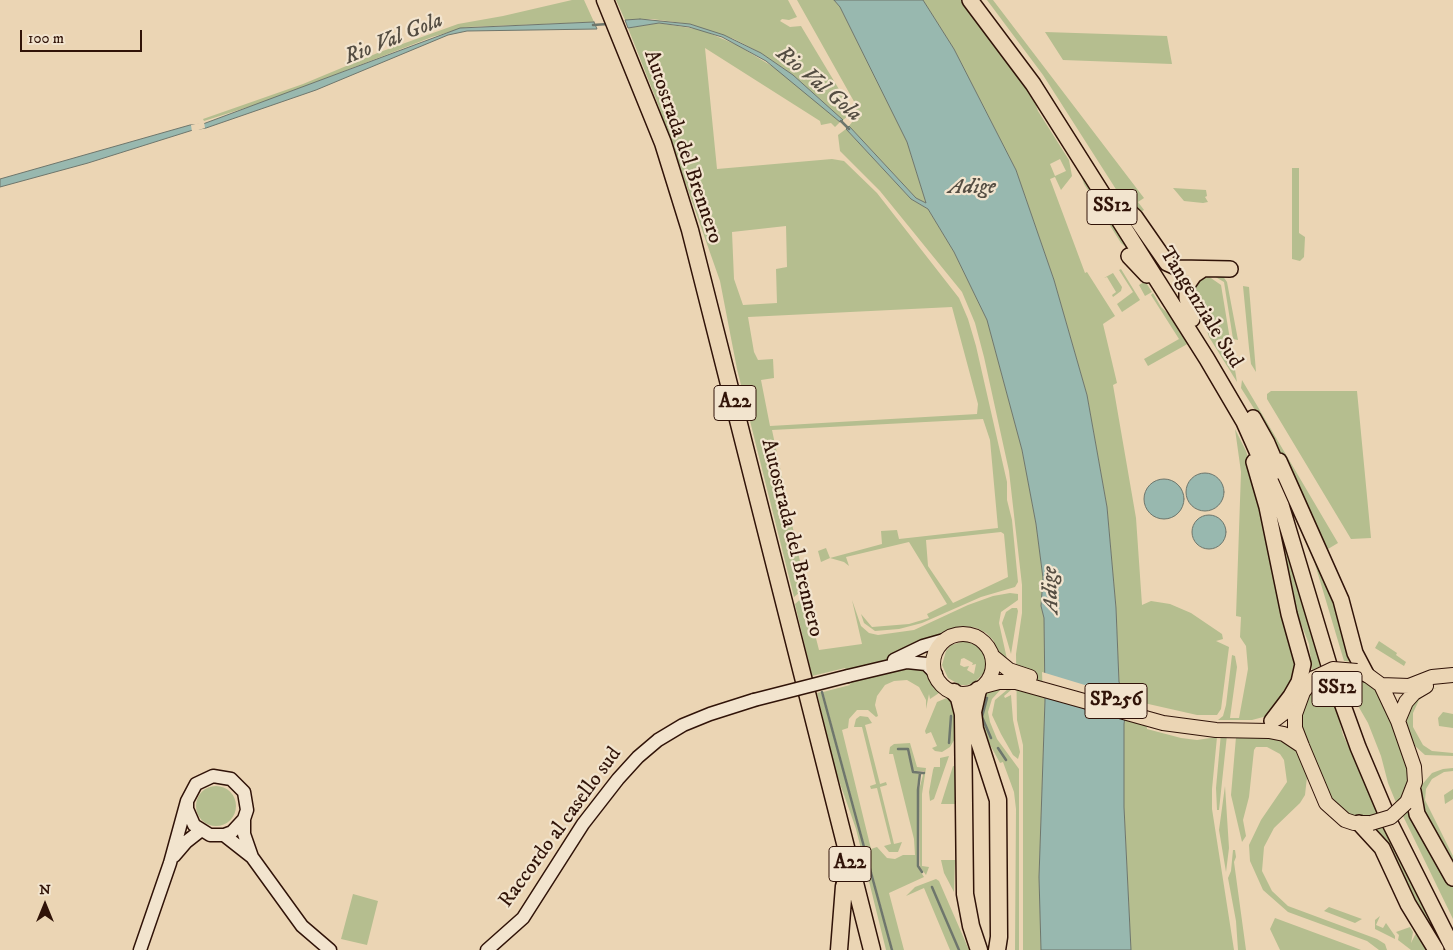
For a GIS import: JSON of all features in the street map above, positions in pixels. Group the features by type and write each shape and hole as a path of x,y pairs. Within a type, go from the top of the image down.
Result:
{"highway":[{"name":"Tangenziale Sud","path":"970,0 1033,84 1176,310 1244,422 1264,464 1280,505 1332,675 1358,747 1391,825 1453,948"},
{"name":"Tangenziale Sud","path":"981,0 1030,64 1225,370 1267,443 1289,501 1342,674 1368,744 1400,823 1453,927"},
{"name":"Autostrada del Brennero","path":"602,5 663,143 690,230 872,950"},
{"name":"Autostrada del Brennero","path":"615,33 691,272 860,950"},
{"path":"1033,84 1046,115 1070,156 1075,170"},
{"path":"1119,202 1135,217 1167,263 1178,268 1230,269"},
{"path":"1129,256 1176,310"},
{"path":"1192,319 1187,298 1187,285 1194,275 1203,269"},
{"path":"1244,422 1267,507 1283,587 1301,652 1302,670 1291,696 1272,721"},
{"path":"1267,443 1278,459 1341,600 1362,672"},
{"path":"1283,587 1302,635 1308,659 1308,669 1300,698"},
{"path":"981,688 973,712 974,729 998,800 999,946"},
{"path":"954,692 959,698 963,714 965,894 976,946"},
{"path":"1409,797 1453,878"},
{"path":"1365,823 1382,848 1408,904 1436,950"},
{"path":"839,950 844,886"}],"main road":[{"name":"Raccordo al casello sud","path":"869,672 923,646 958,634 972,635 984,642 992,656 1016,677 1216,727 1284,734 1302,746"},
{"path":"936,674 934,657 944,640"},
{"path":"981,688 993,670 992,656"},
{"name":"Raccordo al casello sud","path":"487,950 523,918 583,824 618,778 658,740 683,726 710,714 754,700 899,663 915,662 926,664 936,674 943,686 954,692 966,693 1016,677"},
{"path":"1333,670 1362,672 1381,685 1398,721 1414,767 1415,782 1409,797 1391,817 1365,823 1345,820 1326,803 1302,746 1294,721 1300,698 1314,678 1333,670"},
{"path":"1381,685 1408,686 1432,677 1453,675"},
{"path":"1398,721 1402,708 1414,693 1430,685 1453,682"},
{"name":"Raccordo al casello sud","path":"1216,727 1262,724 1272,721 1279,718 1300,698"},
{"path":"140,950 170,862 187,801 196,784 204,779 222,776 238,785 244,792 247,801 244,834 252,857"},
{"path":"187,801 189,818 200,831 210,835 224,835 239,827 244,819"},
{"path":"170,862 186,842 200,831"},
{"path":"224,835 252,857 302,926 330,950"}],"green space":[{"path":"572,0 584,0 594,22 467,27 432,37 267,101 204,121 203,119 303,84 380,52 458,24"},
{"path":"616,0 788,0 797,17 780,21 790,27 801,26 843,96 848,116 843,120 793,75 761,53 734,39 690,24 652,19 625,20"},
{"path":"797,0 834,0 840,7 907,142 926,203 916,198 849,126 856,117 856,105"},
{"path":"923,0 965,0 1031,91 1038,111 1069,160 1072,176 1061,190 1055,177 1050,179 1085,273 1087,272 1115,316 1103,324 1117,383 1113,385 1136,518 1142,605 1151,601 1170,604 1191,613 1222,634 1223,639 1216,641 1229,647 1221,709 1217,715 1197,715 1144,703 1147,729 1197,740 1217,737 1212,809 1234,950 1131,950 1124,807 1124,724 1128,693 1119,682 1116,608 1107,507 1087,395 1054,280 1016,170 954,49","holes":["1060,159 1066,171 1055,176 1050,164"]},
{"path":"987,0 993,0 1144,198 1138,202 1144,210 1138,213 1119,194 1043,75"},
{"path":"659,23 702,30 737,45 780,71 840,122 835,127 831,123 821,125 820,121 705,48 717,169 832,159 844,161 877,193 959,298 976,346 1007,482 1007,500 1012,520 1018,582 1015,587 981,597 922,623 899,629 875,631 864,623 861,614 872,627 909,624 929,618 927,614 947,604 909,542 846,557 849,566 844,562 830,558 882,544 881,531 897,530 899,539 998,528 990,440 983,419 772,430 804,580 800,592 794,597 737,369 720,281 656,99 628,28","holes":["786,226 787,267 776,269 777,303 743,305 734,279 732,232","952,307 978,404 977,414 770,426 761,380 774,378 773,359 758,360 754,352 748,317","1001,532 1004,534 1008,577 953,603 928,566 926,540"]},
{"path":"1045,32 1167,36 1172,64 1063,60"},
{"path":"846,129 911,199 928,209 954,252 987,320 1022,450 1036,524 1043,578 1041,606 1044,618 1045,700 1039,877 1041,950 1023,950 1023,745 1017,720 1016,654 1022,613 1022,585 1009,471 984,357 975,323 962,292 880,191 840,151 838,135"},
{"path":"1292,168 1299,168 1299,233 1305,237 1304,257 1300,261 1292,259"},
{"path":"1079,169 1131,252 1121,243 1084,184"},
{"path":"1173,188 1206,190 1207,196 1205,197 1208,202 1184,201"},
{"path":"1125,257 1130,260 1136,267 1152,292 1145,296 1139,285 1144,282 1131,262 1126,265 1123,261"},
{"path":"1121,269 1140,300 1122,312 1117,304 1133,292 1119,270"},
{"path":"1113,273 1122,287 1121,291 1113,297 1112,295 1116,292 1107,277 1104,278"},
{"path":"1201,274 1208,276 1221,285 1237,382 1209,337 1205,324 1189,296"},
{"path":"1212,275 1222,275 1227,282 1238,340 1233,339 1224,282"},
{"path":"1243,286 1249,287 1256,372 1251,364"},
{"path":"1153,293 1161,307 1180,325 1191,342 1148,366 1144,359 1179,339 1151,295"},
{"path":"1242,380 1338,543 1328,549 1348,601 1277,445 1241,388"},
{"path":"1271,391 1357,391 1371,538 1351,539 1267,399 1267,394"},
{"path":"1235,429 1246,451 1259,490 1295,644 1297,677 1267,716 1252,720 1218,720 1223,716 1226,705 1232,655 1235,656 1237,667 1230,718 1239,718 1248,669 1246,646 1240,637 1241,617 1236,616 1241,472"},
{"path":"1269,488 1323,665 1312,670 1309,644 1294,606"},
{"path":"1303,524 1315,547 1354,662 1344,661"},
{"path":"826,548 830,558 821,562 818,551"},
{"path":"1010,593 1018,594 1018,600 1001,612 999,623 1007,659 999,654 993,640 986,633 977,628 962,626 950,629 878,664 846,671 845,668 812,676 795,604 805,595 819,650 862,644 852,600 861,626 869,633 878,635 914,630 968,605 993,596"},
{"path":"1012,608 1017,608 1018,611 1011,654 1002,623 1006,612"},
{"path":"965,641 979,646 986,659 984,673 974,683 960,685 948,678 942,665 946,651 951,645","holes":["964,658 973,663 972,665 976,664 974,674 967,670 969,666 964,667 960,665 961,659"]},
{"path":"1379,641 1397,653 1396,655 1406,662 1404,666 1375,648"},
{"path":"908,668 921,669 929,674 942,691 930,699 929,694 926,709 926,700 919,687 907,680 894,681 885,685 877,696 875,705 878,716 876,717 868,710 857,710 849,719 848,728 842,730 871,849 877,847 887,858 895,859 903,855 915,855 914,839 893,754 889,754 890,747 894,744 910,743 917,767 926,768 922,794 922,866 929,867 926,875 920,867 919,790 924,771 914,771 907,748 898,748 907,750 913,772 919,773 917,789 917,866 924,877 889,893 904,950 893,950 823,692 850,685 849,682"},
{"path":"1347,674 1356,675 1375,687 1406,759 1409,783 1406,792 1397,805 1388,783 1381,756 1368,723 1357,704"},
{"path":"1328,677 1343,735 1381,815 1361,818 1349,815 1332,802 1303,736 1300,719 1304,700 1321,680"},
{"path":"1003,687 992,699 988,712 997,739 1019,769 1019,950 1015,950 1016,809 1014,792 1003,762 1000,763 977,721 984,694 990,689"},
{"path":"1439,687 1431,690 1419,700 1413,713 1413,727 1423,745 1432,751 1453,753 1453,756 1425,755 1415,746 1407,730 1406,715 1412,702 1429,690"},
{"path":"1008,689 1011,690 1004,696 1005,698 1011,695 1013,720 1020,752 1018,759 1013,755 992,715 995,700"},
{"path":"821,692 892,950 886,950 856,829 836,772 817,693"},
{"path":"949,697 956,706 956,737 950,747 942,752 935,751 932,748 937,746 931,732 926,734 925,731 937,702"},
{"path":"1443,712 1453,714 1453,728 1439,726 1438,718"},
{"path":"860,716 868,717 872,723 865,725 880,784 886,782 887,785 880,787 894,844 902,842 898,852 889,852 884,846 891,844 877,788 871,789 870,786 876,784 862,727 854,727 856,719"},
{"path":"1221,733 1271,734 1295,748 1307,777 1305,795 1300,803 1274,828 1264,847 1262,871 1272,891 1288,906 1377,939 1385,944 1387,950 1379,950 1367,941 1288,912 1263,890 1250,861 1249,845 1261,820 1287,782 1284,760 1280,754 1267,747 1256,747 1254,750 1249,797 1243,820 1246,836 1242,842 1231,795 1236,737 1227,735 1219,810 1217,810 1216,788"},
{"path":"949,756 934,799 930,801 929,792 934,767 940,767 940,758"},
{"path":"953,766 958,767 955,804 941,804"},
{"path":"1453,768 1453,771 1444,772 1432,779 1426,789 1425,800 1453,856 1453,868 1433,834 1418,798 1420,787 1432,773"},
{"path":"220,786 227,789 233,795 236,806 235,814 227,823 220,826 212,826 205,823 197,814 196,802 199,795 208,787"},
{"path":"1225,786 1229,848 1226,872 1219,830"},
{"path":"1453,789 1453,799 1445,804 1444,795"},
{"path":"1409,809 1453,886 1453,919 1403,816"},
{"path":"1385,826 1449,950 1440,950 1372,829"},
{"path":"1233,850 1235,850 1236,857 1234,862 1246,950 1238,950 1236,921 1228,878 1231,871"},
{"path":"941,860 955,860 954,892 944,873"},
{"path":"936,879 939,881 969,950 960,950 933,887 958,950 950,950 924,888 906,896 915,887"},
{"path":"353,894 378,901 367,945 341,939"},
{"path":"1329,907 1362,919 1355,923 1324,911"},
{"path":"1380,916 1376,925 1383,928 1386,923 1395,939 1375,929 1375,920"},
{"path":"1275,918 1361,950 1280,950 1270,929"},
{"path":"1410,927 1413,932 1411,943 1418,929 1431,950 1411,950 1398,940 1399,935 1396,932"}],"water":[{"name":"Adige","path":"834,0 923,0 954,49 1016,170 1054,280 1087,395 1107,507 1116,608 1119,682 1128,693 1124,724 1124,807 1131,950 1041,950 1039,877 1045,700 1044,618 1041,606 1043,578 1036,524 1022,450 987,320 954,252 928,209 911,199 846,129 849,126 916,198 926,203 907,142 840,7"},
{"path":"640,19 690,24 724,35 761,53 793,75 843,120 840,122 766,61 722,37 689,27 659,23 628,28 625,20"},
{"path":"594,22 597,29 467,31 448,35 316,90 206,128 193,130 88,163 0,187 0,179 190,125 203,124 460,28"},
{"path":"1205,473 1212,474 1218,479 1223,485 1223,499 1218,505 1212,510 1205,511 1198,510 1192,505 1187,499 1186,492 1187,485 1192,479 1198,474"},
{"path":"1164,479 1178,485 1184,499 1178,513 1164,519 1150,513 1144,499 1150,485"},
{"path":"1209,515 1216,516 1221,520 1225,525 1225,539 1221,544 1216,548 1209,549 1202,548 1197,544 1193,539 1192,532 1193,525 1197,520 1202,516"}],"pier":[{"path":"204,122 205,128 192,132 191,125"},
{"path":"1042,672 1131,699 1128,721 1043,697"}],"waterway":[{"name":"Rio Val Gola","path":"593,25 608,24"},
{"name":"Rio Val Gola","path":"841,121 849,129"},
{"path":"822,692 892,950"},
{"path":"987,698 982,717 991,738"},
{"path":"949,743 951,716"},
{"path":"998,748 1006,760"},
{"path":"898,749 908,749 913,772 924,773"},
{"path":"920,773 918,790 918,866 922,872"},
{"path":"932,887 959,950"}]}
